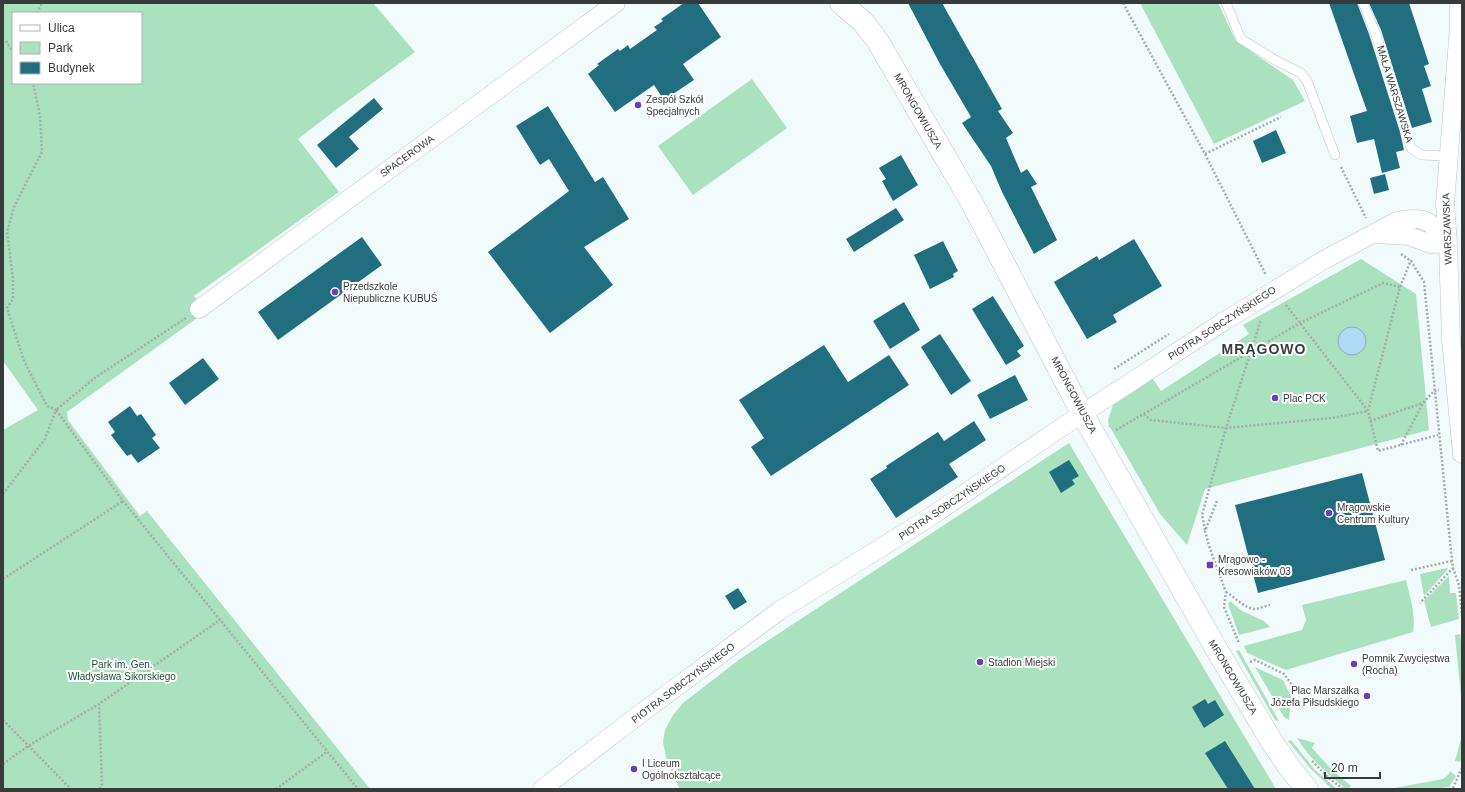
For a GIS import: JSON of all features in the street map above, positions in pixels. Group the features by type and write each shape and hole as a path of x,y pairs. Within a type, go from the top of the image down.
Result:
{"street":[{"name":"SPACEROWA","path":"199,309 616,3"},
{"name":"MRONGOWIUSZA","path":"841,3 863,22 877,40 989,234 1083,414 1217,650 1272,742 1289,767 1307,789"},
{"name":"WARSZAWSKA","path":"1459,3 1461,27 1448,156 1445,204 1456,339 1462,454"},
{"name":"PIOTRA SOBCZYŃSKIEGO","path":"542,789 779,612 930,517 1223,322 1322,261 1371,228 1408,219 1424,219 1432,224 1448,243"}],"lane":[{"path":"1226,3 1241,39 1275,60 1301,73 1307,81 1335,155"},
{"name":"MAŁA WARSZAWSKA","path":"1363,3 1376,32 1411,148 1421,155 1448,156"}],"path":[{"path":"38,12 42,3"},
{"path":"1123,3 1205,154 1262,268"},
{"path":"6,41 12,50"},
{"path":"33,84 40,116 42,152 14,207 7,232 14,299 7,308 24,361 47,406 56,410 123,501 358,789"},
{"path":"1205,154 1281,117"},
{"path":"1335,155 1371,228"},
{"path":"1368,412 1400,287 1413,254"},
{"path":"1410,261 1424,282 1438,434 1452,561 1459,585 1462,616"},
{"path":"1111,433 1300,323 1384,283 1400,287"},
{"path":"1284,302 1368,412 1378,451 1438,434"},
{"path":"1280,308 1287,305"},
{"path":"3,494 45,439 56,410 96,377 199,309"},
{"path":"1242,649 1224,607 1226,592 1210,549 1202,515 1226,428 1262,318"},
{"path":"1401,445 1423,403 1434,391"},
{"path":"1370,421 1423,403"},
{"path":"1144,414 1151,420 1226,428 1332,418 1368,412"},
{"path":"3,578 123,501"},
{"path":"1205,531 1217,501"},
{"path":"1411,570 1452,561"},
{"path":"1420,603 1453,568"},
{"path":"1226,592 1244,605 1254,609 1270,605"},
{"path":"3,764 28,746 99,704 220,620"},
{"path":"1246,656 1250,662 1256,660 1284,674 1298,693"},
{"path":"99,704 102,784 100,789"},
{"path":"3,720 70,789"},
{"path":"276,789 328,751"},
{"path":"1309,758 1329,778 1343,789"},
{"path":"1448,789 1455,789 1462,768"}],"green space":[{"name":"Park im. Gen. Władysława Sikorskiego","path":"3,3 373,3 415,52 298,139 339,192 194,296 207,311 67,412 68,420 140,516 147,511 370,789 3,789 3,430 38,410 3,361"},
{"path":"1140,3 1218,3 1236,41 1293,80 1305,101 1214,144"},
{"path":"752,79 787,128 693,195 658,146"},
{"name":"Plac PCK","path":"1361,259 1416,294 1429,430 1205,489 1187,545 1160,514 1110,427 1109,428 1108,420 1113,405 1153,379 1161,391 1249,334 1243,325"},
{"path":"1069,443 1276,789 680,789 666,757 663,742 665,730 673,715 683,703 740,659"},
{"path":"1448,569 1424,596 1420,574"},
{"path":"1449,576 1450,593 1456,593 1459,619 1431,627 1424,601"},
{"path":"1406,580 1413,613 1413,632 1286,670 1247,653 1244,646 1302,630 1306,620 1302,605"},
{"path":"1230,601 1242,611 1264,621 1270,627 1239,635 1228,604"},
{"path":"1460,634 1462,646 1462,706 1455,635"},
{"path":"1239,650 1279,721 1275,720 1236,651"},
{"path":"1255,667 1283,680 1291,697 1289,720 1284,717"},
{"path":"1462,706 1462,756 1460,762 1455,761 1461,739"},
{"path":"1297,738 1315,743 1312,748 1332,770 1351,786 1346,789 1332,778 1313,759"},
{"path":"1291,740 1315,770 1337,789 1332,789 1310,768 1288,741"},
{"path":"1450,771 1456,776 1449,787 1435,789 1389,789 1443,779"}],"water":[{"path":"1352,327 1362,331 1366,341 1362,351 1352,355 1342,351 1338,341 1342,331"}],"building":[{"path":"684,3 698,3 721,37 683,64 694,80 664,100 654,85 615,112 588,74 599,65 597,64 618,49 620,51 628,45 630,49 657,30 654,27 663,21 661,19"},
{"path":"908,3 942,3 1002,109 998,111 1013,133 1006,138 1021,173 1027,169 1037,184 1031,187 1057,240 1034,254 1002,192 991,166 962,123 971,117 940,64"},
{"path":"1329,3 1357,3 1369,34 1400,132 1404,150 1396,152 1400,168 1382,173 1374,139 1357,143 1350,116 1367,111"},
{"path":"1369,3 1409,3 1429,64 1424,66 1431,86 1422,89 1432,122 1412,128 1381,30"},
{"path":"374,98 383,109 349,137 359,149 336,168 317,145"},
{"path":"548,106 595,182 603,177 629,219 584,247 613,285 550,333 488,252 569,191 549,159 540,165 516,126"},
{"path":"1276,130 1286,153 1262,163 1253,141"},
{"path":"901,155 918,185 893,201 882,181 886,179 879,168"},
{"path":"1385,174 1389,190 1374,194 1370,178"},
{"path":"896,208 904,220 854,252 846,239"},
{"path":"362,237 382,265 278,340 258,312"},
{"path":"1134,239 1162,286 1113,315 1117,322 1087,339 1054,282 1097,256 1099,260"},
{"path":"943,241 958,271 953,274 954,277 930,289 914,255"},
{"path":"993,296 1024,346 1017,351 1021,356 1006,365 972,309"},
{"path":"904,302 920,330 890,349 873,321"},
{"path":"940,334 971,381 951,395 921,347"},
{"path":"824,345 848,382 889,355 909,385 771,476 751,447 764,438 739,400"},
{"path":"203,358 219,379 185,405 169,383"},
{"path":"1015,375 1028,400 990,419 977,395"},
{"path":"130,406 137,416 141,414 156,435 152,438 160,448 138,463 131,454 127,456 111,435 115,432 108,422"},
{"path":"974,421 986,440 949,464 958,477 896,518 870,479 887,468 886,466 938,432 944,441"},
{"path":"1069,460 1079,476 1072,480 1075,484 1061,493 1049,472"},
{"path":"1362,473 1385,560 1258,593 1235,505"},
{"path":"738,588 747,602 734,610 725,596"},
{"path":"1205,699 1208,704 1215,700 1224,715 1204,728 1192,707"},
{"path":"1225,741 1255,789 1228,789 1205,753"}],"place":[{"name":"Zespół Szkół Specjalnych","path":"638,105"},
{"name":"Przedszkole Niepubliczne KUBUŚ","path":"335,292"},
{"name":"Plac PCK","path":"1275,398"},
{"name":"Mrągowskie Centrum Kultury","path":"1329,513"},
{"name":"Mrągowo - Kresowiaków 03","path":"1210,565"},
{"name":"Stadion Miejski","path":"980,662"},
{"name":"Pomnik Zwycięstwa (Rocha)","path":"1354,664"},
{"name":"Plac Marszałka Józefa Piłsudskiego","path":"1367,696"},
{"name":"I Liceum Ogólnokształcące","path":"634,769"}],"district":[{"name":"MRĄGOWO","path":"1264,349"}]}
